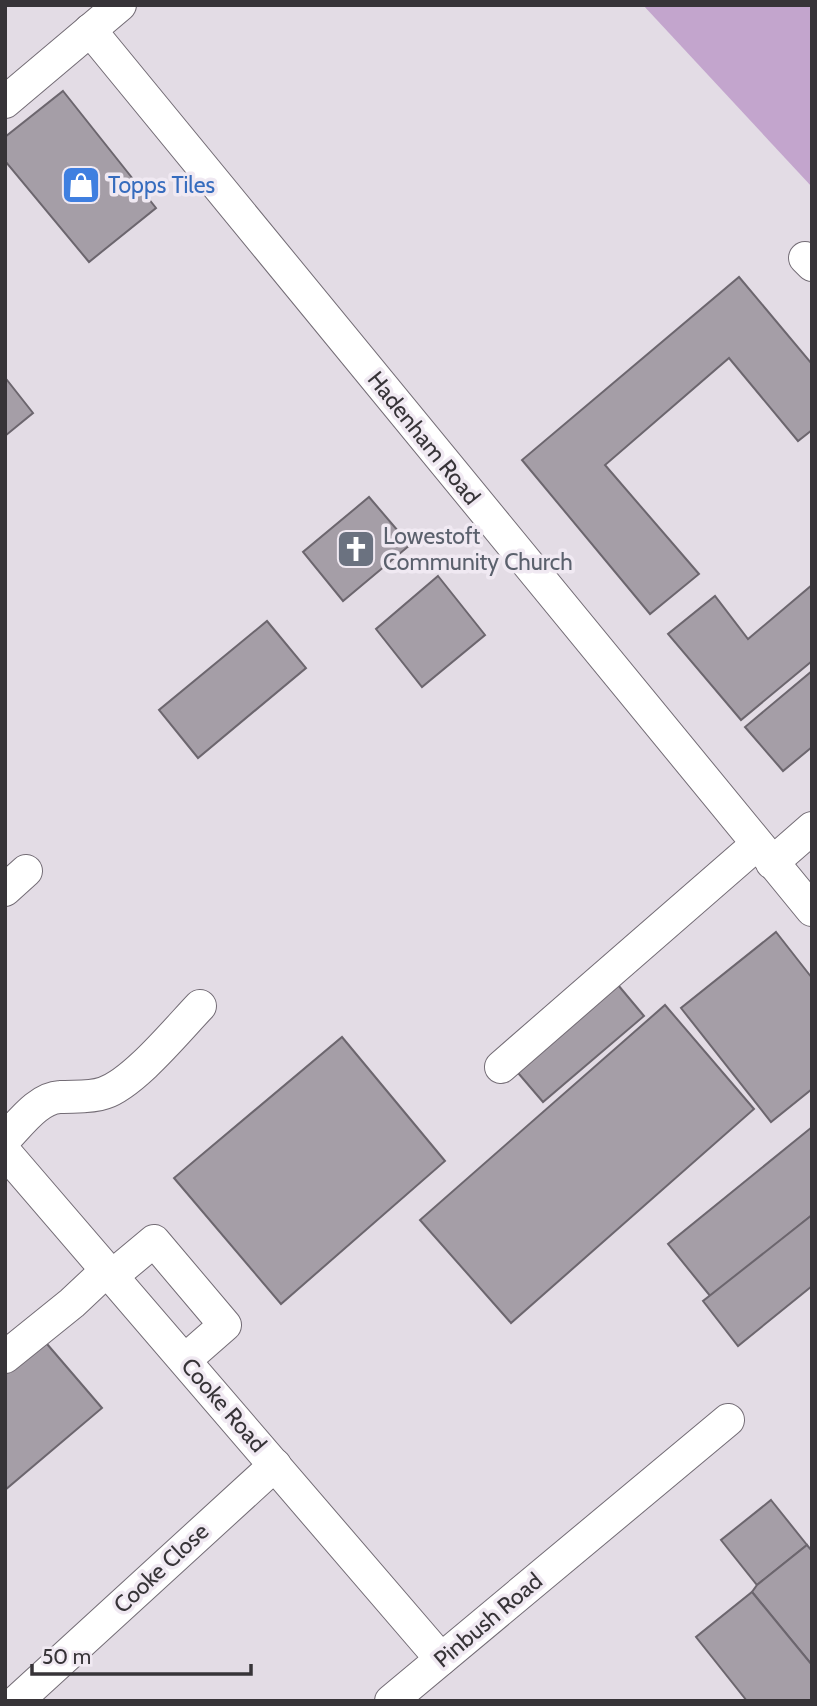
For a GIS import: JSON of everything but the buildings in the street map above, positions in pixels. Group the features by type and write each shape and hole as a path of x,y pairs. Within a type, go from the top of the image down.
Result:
{"street":[{"path":"5,102 120,5"},
{"name":"Hadenham Road","path":"90,30 812,910"},
{"path":"501,1067 764,854 812,828"},
{"path":"5,1139 45,1100 103,1093 126,1082 200,1006"},
{"name":"Cooke Road","path":"5,1152 442,1659"},
{"path":"5,1357 109,1273 154,1241 225,1325 185,1360"},
{"name":"Pinbush Road","path":"391,1701 729,1420"},
{"name":"Cooke Close","path":"17,1701 275,1465"}],"shaded area":[{"path":"643,5 812,5 812,187"}],"place":[{"name":"Topps Tiles","path":"81,185"},
{"name":"Lowestoft Community Church","path":"356,549"}]}
